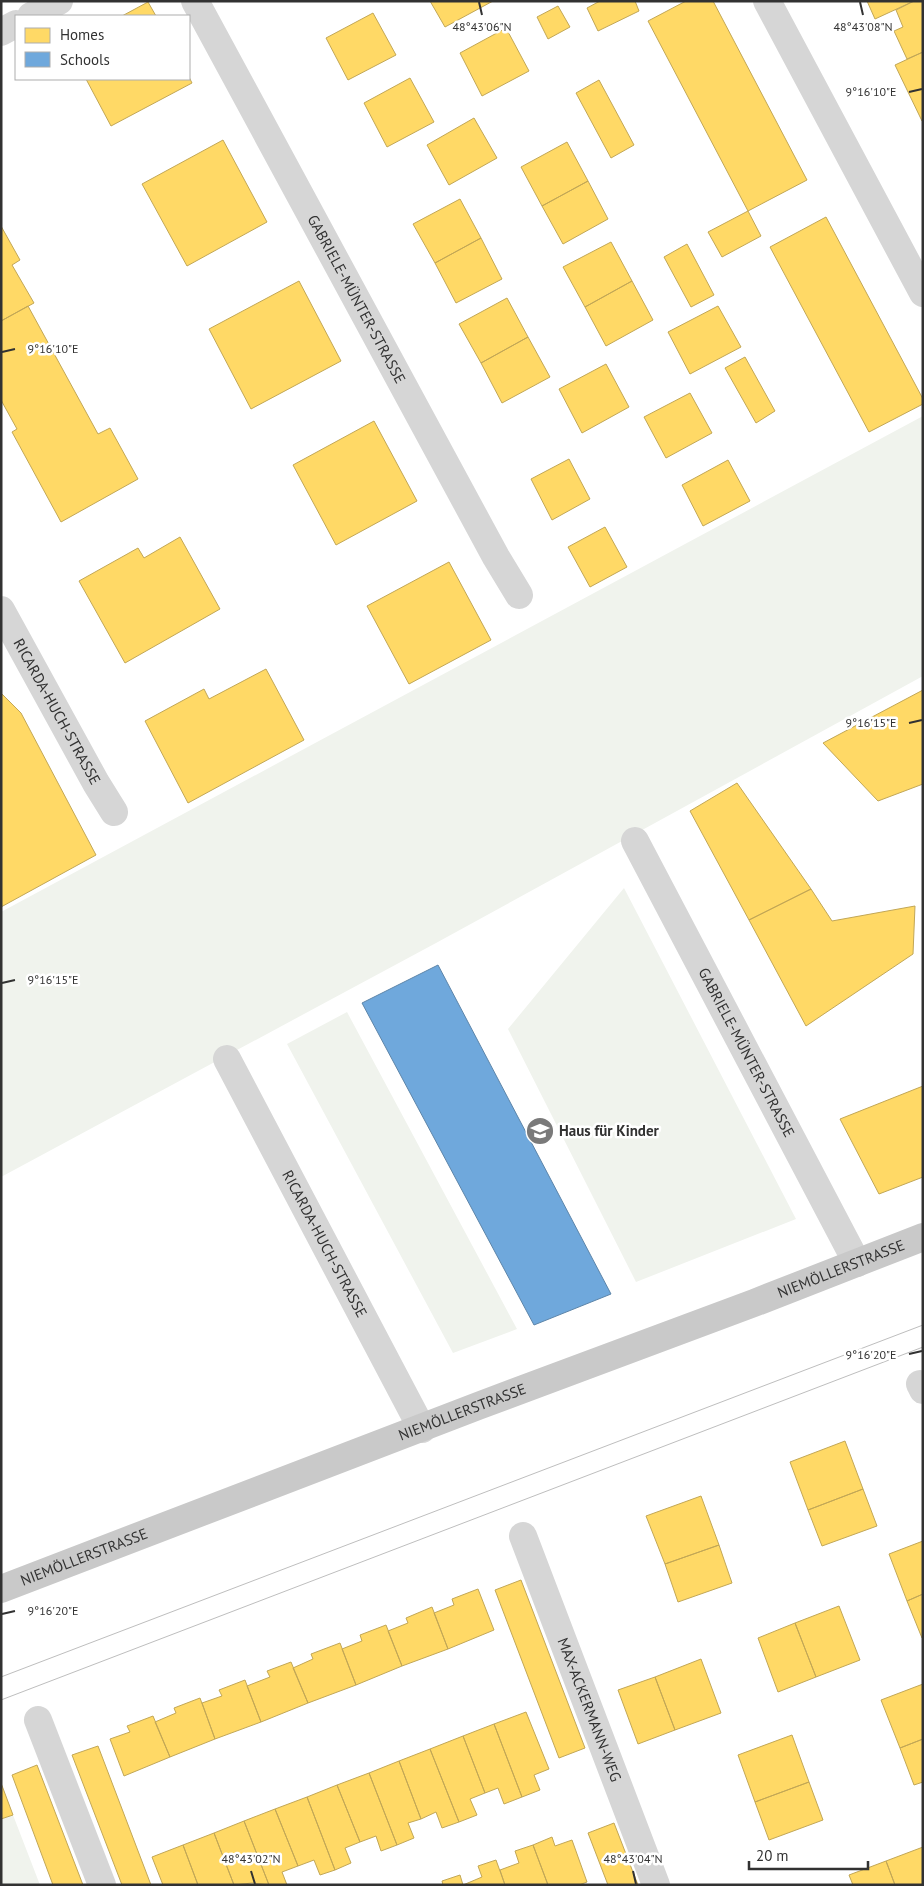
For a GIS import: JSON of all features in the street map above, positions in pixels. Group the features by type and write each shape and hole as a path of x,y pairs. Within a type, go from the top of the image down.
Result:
{"main road":[{"name":"NIEMÖLLERSTRASSE","path":"1,1588 923,1237"}],"street":[{"path":"33,15 58,1"},
{"name":"GABRIELE-MÜNTER-STRASSE","path":"195,1 496,557 519,595"},
{"path":"767,1 923,293"},
{"path":"1,32 15,25"},
{"name":"RICARDA-HUCH-STRASSE","path":"1,610 96,783 114,812"},
{"name":"GABRIELE-MÜNTER-STRASSE","path":"635,841 857,1263"},
{"name":"RICARDA-HUCH-STRASSE","path":"227,1059 422,1428"},
{"name":"MAX-ACKERMANN-WEG","path":"523,1536 656,1885"},
{"path":"38,1720 102,1885"}],"shaded area":[{"path":"923,416 923,676 436,943 1,1177 1,912"},
{"path":"624,888 796,1219 636,1282 508,1029"},
{"path":"347,1012 517,1329 453,1353 287,1044"},
{"path":"13,1815 40,1885 1,1885 1,1819"}],"building: Homes":[{"path":"430,1 493,1 445,27"},
{"path":"600,1 635,1 639,11 598,31 587,8"},
{"path":"686,1 713,1 807,180 748,211 648,21"},
{"path":"867,1 914,1 875,19"},
{"path":"914,1 923,1 923,52 907,59 894,31 903,27 896,10"},
{"path":"148,2 155,15 124,15"},
{"path":"558,6 570,27 548,39 537,17"},
{"path":"373,13 396,55 348,80 326,38"},
{"path":"506,28 529,71 482,96 460,53"},
{"path":"923,52 923,121 922,121 895,65"},
{"path":"410,78 434,122 387,147 364,103"},
{"path":"190,79 192,83 111,126 87,80"},
{"path":"599,80 634,145 611,158 576,93"},
{"path":"474,118 497,158 449,185 427,145"},
{"path":"223,140 267,222 187,266 142,184"},
{"path":"567,142 588,181 542,206 521,167"},
{"path":"588,181 608,219 563,244 542,206"},
{"path":"460,199 481,238 435,263 413,224"},
{"path":"748,211 761,236 722,257 708,232"},
{"path":"826,217 923,399 923,404 869,432 770,247"},
{"path":"1,226 20,260 12,265 34,303 1,321"},
{"path":"481,238 502,279 456,303 435,263"},
{"path":"611,242 632,281 585,307 563,267"},
{"path":"687,244 714,295 691,307 664,257"},
{"path":"299,281 341,361 251,409 209,329"},
{"path":"632,281 653,320 606,346 585,307"},
{"path":"507,298 528,337 481,363 459,324"},
{"path":"28,306 98,434 110,428 138,479 61,522 12,432 17,429 1,400 1,321"},
{"path":"718,306 741,347 690,374 668,332"},
{"path":"528,337 550,377 502,403 481,363"},
{"path":"745,357 775,411 756,423 725,368"},
{"path":"606,364 629,407 582,433 559,389"},
{"path":"690,393 712,433 666,458 644,417"},
{"path":"374,421 417,501 336,545 293,465"},
{"path":"569,459 590,499 552,520 531,479"},
{"path":"728,460 750,501 703,526 682,485"},
{"path":"605,527 627,567 590,587 568,547"},
{"path":"180,537 220,609 125,663 79,581 138,548 144,558"},
{"path":"449,562 491,640 409,684 367,606"},
{"path":"266,669 304,740 188,803 145,721 204,689 209,699"},
{"path":"923,690 923,784 878,801 823,743"},
{"path":"1,693 21,713 96,855 1,907"},
{"path":"737,783 811,889 749,920 690,811"},
{"path":"811,889 832,921 915,906 913,954 806,1026 749,920"},
{"path":"923,1086 923,1177 879,1194 840,1119"},
{"path":"845,1441 863,1489 808,1510 790,1462"},
{"path":"863,1489 877,1526 822,1546 808,1510"},
{"path":"701,1496 719,1545 665,1564 646,1516"},
{"path":"923,1541 923,1594 907,1601 889,1554"},
{"path":"719,1545 732,1583 678,1602 665,1564"},
{"path":"521,1580 585,1748 559,1758 495,1590"},
{"path":"478,1589 494,1630 448,1649 434,1613 454,1605 452,1599"},
{"path":"923,1594 923,1638 922,1638 907,1601"},
{"path":"839,1606 860,1660 816,1677 795,1623"},
{"path":"432,1607 448,1649 402,1666 388,1631 408,1623 406,1618"},
{"path":"795,1623 816,1677 778,1692 758,1638"},
{"path":"386,1625 402,1666 356,1685 342,1649 362,1641 360,1635"},
{"path":"340,1643 356,1685 308,1703 293,1668 313,1659 311,1654"},
{"path":"701,1659 721,1713 675,1730 655,1677"},
{"path":"291,1662 308,1703 261,1722 247,1686 270,1677 267,1671"},
{"path":"655,1677 675,1730 638,1744 618,1690"},
{"path":"245,1680 261,1722 215,1739 202,1703 222,1696 219,1690"},
{"path":"923,1684 923,1739 900,1748 881,1700"},
{"path":"200,1698 215,1739 170,1757 155,1722 176,1713 174,1708"},
{"path":"526,1712 549,1769 534,1775 540,1790 522,1797 494,1724"},
{"path":"153,1716 170,1757 124,1776 110,1739 130,1732 127,1726"},
{"path":"494,1724 522,1797 504,1804 498,1788 485,1793 463,1736"},
{"path":"792,1735 809,1782 755,1802 738,1755"},
{"path":"463,1736 485,1793 470,1799 477,1815 459,1822 430,1749"},
{"path":"923,1739 923,1782 914,1785 900,1748"},
{"path":"98,1746 151,1885 122,1885 72,1755"},
{"path":"430,1749 459,1822 442,1828 436,1812 421,1819 399,1761"},
{"path":"399,1761 421,1819 408,1823 414,1838 397,1845 369,1773"},
{"path":"37,1765 83,1885 53,1885 12,1775"},
{"path":"369,1773 397,1845 381,1851 376,1836 360,1842 337,1785"},
{"path":"809,1782 823,1820 769,1840 755,1802"},
{"path":"1,1783 13,1815 1,1819"},
{"path":"337,1785 360,1842 345,1848 351,1863 335,1870 307,1797"},
{"path":"307,1797 335,1870 320,1875 314,1860 298,1866 275,1809"},
{"path":"275,1809 298,1866 282,1872 287,1885 269,1885 244,1821"},
{"path":"244,1821 269,1885 252,1883 234,1885 214,1833"},
{"path":"614,1823 638,1885 608,1885 588,1833"},
{"path":"214,1833 234,1885 198,1885 183,1845"},
{"path":"552,1837 555,1846 572,1840 587,1882 579,1885 548,1885 533,1845"},
{"path":"183,1845 198,1885 163,1885 152,1857"},
{"path":"533,1845 548,1885 505,1885 500,1870 519,1863 515,1851"},
{"path":"923,1847 923,1885 895,1885 886,1861"},
{"path":"496,1860 505,1885 463,1885 482,1877 478,1866"},
{"path":"886,1861 895,1885 853,1885 849,1875"},
{"path":"460,1875 463,1885 443,1885 442,1881"}],"building: Schools":[{"path":"438,965 611,1294 534,1325 362,1003"}],"tram line":[{"path":"1,1677 923,1325"},
{"path":"1,1700 923,1347"}],"place":[{"name":"Haus für Kinder","path":"540,1131"}]}
